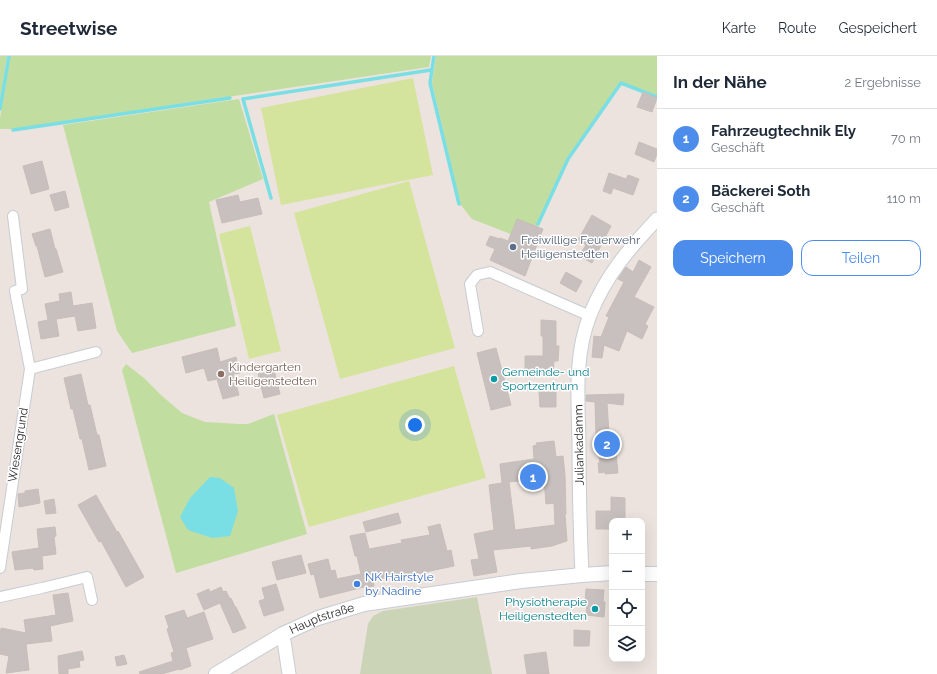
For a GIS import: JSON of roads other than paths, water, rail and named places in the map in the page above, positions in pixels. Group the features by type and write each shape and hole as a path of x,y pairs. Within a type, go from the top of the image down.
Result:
{"main road":[{"name":"Hauptstraße","path":"216,674 283,634 318,618 364,604 521,581 609,573"},
{"path":"645,574 657,574"}],"street":[{"name":"Wiesengrund","path":"0,568 30,369 15,291 22,289 13,216"},
{"name":"Juliankadamm","path":"582,575 578,385 582,346 590,316 604,286 615,268 633,245 657,219"},
{"path":"478,331 470,284 477,275 490,272 590,316"},
{"path":"30,369 96,352"},
{"path":"0,597 87,577 92,600"},
{"path":"283,634 289,674"}],"water":[{"path":"210,477 220,478 234,488 238,511 230,536 212,538 188,530 180,517 190,498"}],"waterway":[{"path":"0,109 9,56"},
{"path":"434,56 430,83 459,204"},
{"path":"271,198 243,99 431,70"},
{"path":"538,224 568,159 621,83 657,97"},
{"path":"13,130 230,98"}],"place":[{"name":"Freiwillige Feuerwehr Heiligenstedten","path":"513,247"},
{"name":"Kindergarten Heiligenstedten","path":"221,374"},
{"name":"Gemeinde- und Sportzentrum","path":"494,379"},
{"name":"Bäckerei Soth","path":"607,444"},
{"name":"Fahrzeugtechnik Ely","path":"533,477"},
{"name":"NK Hairstyle by Nadine","path":"357,584"},
{"name":"Physiotherapie Heiligenstedten","path":"595,609"}]}
